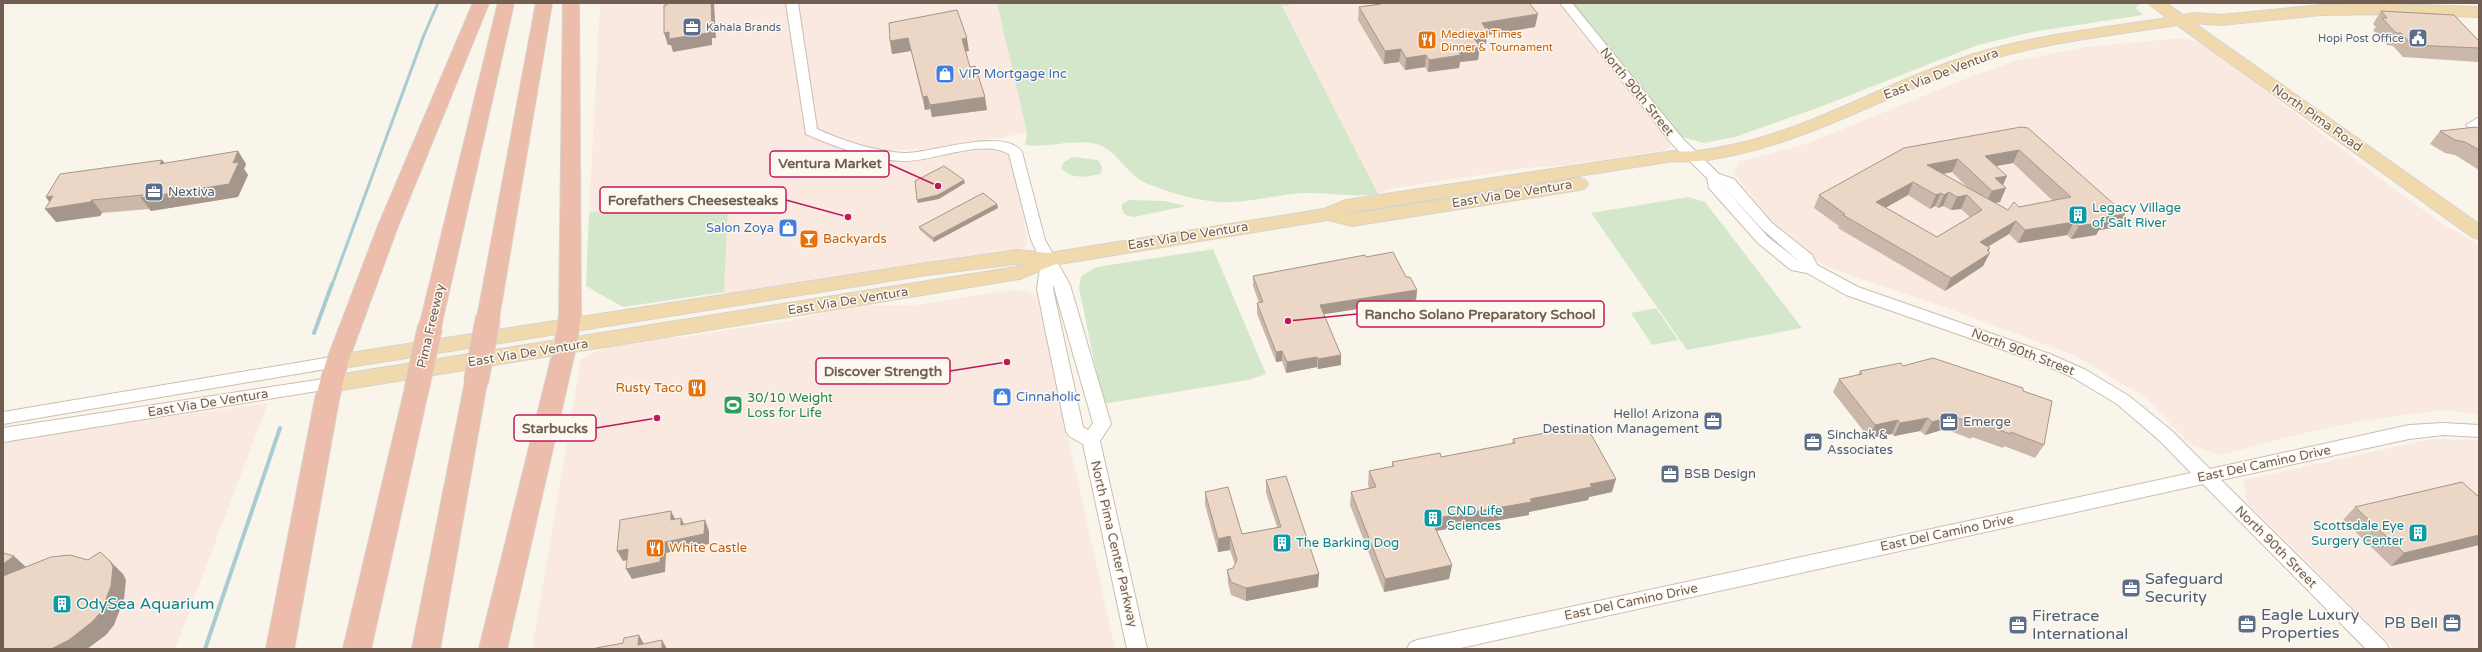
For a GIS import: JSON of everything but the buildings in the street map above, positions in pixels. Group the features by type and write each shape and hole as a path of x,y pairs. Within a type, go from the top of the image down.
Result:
{"highway":[{"path":"280,649 333,373 388,226 481,3"},
{"name":"Pima Freeway","path":"357,649 430,327 506,3"},
{"path":"426,649 488,318 544,3"},
{"path":"493,649 566,337 571,3"}],"main road":[{"name":"North Pima Road","path":"2156,3 2187,19 2479,217"},
{"name":"North Pima Road","path":"2174,3 2187,19 2479,233"},
{"name":"East Via De Ventura","path":"2187,19 2203,10 2268,3"},
{"name":"East Via De Ventura","path":"333,373 566,337 1020,273 1049,258 1328,214 1352,220 1682,167 1695,158 1758,144 1803,129 1962,63 2000,51 2042,42 2187,19 2221,20 2321,10 2390,9 2479,12"}],"street":[{"path":"792,3 811,131 885,155 904,157 998,143 1011,147 1018,156 1038,240 1049,258 1062,285 1102,424 1091,440 1075,431 1045,289 1049,258"},
{"name":"North 90th Street","path":"1566,3 1678,142 1714,177 1729,182 1767,226 1807,259 1811,268 1852,291 2037,355 2080,374 2123,400 2149,420 2379,649"},
{"name":"East Via De Ventura","path":"3,418 333,373"},
{"name":"East Via De Ventura","path":"3,435 333,373"},
{"name":"East Del Camino Drive","path":"1417,649 2409,432 2442,429 2479,431"},
{"name":"North Pima Center Parkway","path":"1091,440 1137,649"}],"shaded area":[{"path":"600,3 997,3 1027,133 928,149 896,150 892,161 927,159 992,148 1010,151 1027,237 1026,247 1014,253 978,255 931,262 916,268 723,295 728,208 732,204 732,191 589,213"},
{"path":"1300,3 1561,3 1672,144 1666,150 1569,165 1525,168 1389,189 1378,194 1282,5"},
{"path":"2183,38 2203,43 2394,189 2443,224 2479,245 2479,414 2441,410 2361,421 2287,437 2222,455 2192,446 2145,397 2076,356 1947,308 1824,266 1773,222 1733,172 1739,162 1809,143 1960,81 2015,61 2086,47"},
{"path":"1012,290 1028,292 1036,296 1038,301 1115,649 532,649 581,360 587,355 612,345 641,340 683,337 789,321 846,307 866,305 915,305"},
{"path":"268,403 175,649 3,649 3,440"},
{"path":"2431,439 2479,440 2479,649 2395,649 2247,502 2243,480"}],"green space":[{"path":"997,3 1300,3 1282,6 1378,194 1351,195 1305,193 1242,201 1212,201 1176,194 1144,182 1131,173 1114,154 1100,145 1083,142 1042,146 1025,145 1027,133"},
{"path":"1571,3 2137,3 2139,4 2136,8 2143,15 2032,32 1978,45 1820,107 1735,137 1704,143 1679,136"},
{"path":"1073,157 1098,160 1102,167 1101,174 1080,177 1065,172 1061,168 1064,162"},
{"path":"732,191 732,205 728,208 724,292 623,307 586,286 589,213"},
{"path":"1688,197 1705,202 1802,328 1687,350 1591,213"},
{"path":"1129,200 1165,201 1186,206 1134,217 1125,215 1122,209 1122,204"},
{"path":"1213,249 1266,374 1248,380 1103,404 1079,288 1081,276 1097,267"},
{"path":"1656,308 1678,340 1652,345 1631,313"}],"waterway":[{"path":"332,285 424,35 438,3"},
{"path":"314,333 332,284"},
{"path":"205,649 280,428"}],"place":[{"name":"Kahala Brands","path":"692,27"},
{"name":"Hopi Post Office","path":"2418,38"},
{"name":"Medieval Times Dinner & Tournament","path":"1427,40"},
{"name":"VIP Mortgage Inc","path":"945,74"},
{"name":"Ventura Market","path":"938,186"},
{"name":"Nextiva","path":"154,192"},
{"name":"Legacy Village of Salt River","path":"2078,215"},
{"name":"Forefathers Cheesesteaks","path":"848,217"},
{"name":"Salon Zoya","path":"788,228"},
{"name":"Backyards","path":"809,239"},
{"name":"Rancho Solano Preparatory School","path":"1288,321"},
{"name":"Discover Strength","path":"1007,362"},
{"name":"Rusty Taco","path":"697,388"},
{"name":"Cinnaholic","path":"1002,397"},
{"name":"30/10 Weight Loss for Life","path":"733,405"},
{"name":"Starbucks","path":"657,418"},
{"name":"Hello! Arizona Destination Management","path":"1713,421"},
{"name":"Emerge","path":"1949,422"},
{"name":"Sinchak & Associates","path":"1813,442"},
{"name":"BSB Design","path":"1670,474"},
{"name":"CND Life Sciences","path":"1433,518"},
{"name":"Scottsdale Eye Surgery Center","path":"2418,533"},
{"name":"The Barking Dog","path":"1282,543"},
{"name":"White Castle","path":"655,548"},
{"name":"Safeguard Security","path":"2131,588"},
{"name":"OdySea Aquarium","path":"62,604"},
{"name":"PB Bell","path":"2452,623"},
{"name":"Eagle Luxury Properties","path":"2247,624"},
{"name":"Firetrace International","path":"2018,625"}]}
